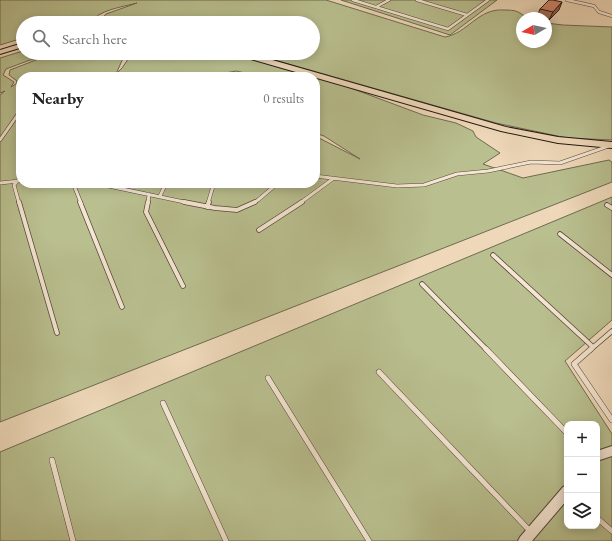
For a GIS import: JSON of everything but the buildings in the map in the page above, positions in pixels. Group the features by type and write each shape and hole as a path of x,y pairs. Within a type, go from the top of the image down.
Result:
{"main road":[{"path":"0,52 16,47"},
{"path":"265,60 308,72"},
{"path":"320,75 515,132 562,142 612,145"}],"street":[{"path":"600,455 612,451"},
{"path":"527,537 565,493"}],"lane":[{"path":"353,0 448,29 487,1"},
{"path":"376,7 389,0"},
{"path":"417,0 467,14"},
{"path":"480,0 487,1"},
{"path":"567,0 594,6 599,12 612,16"},
{"path":"0,140 16,117"},
{"path":"320,177 397,186 424,185 457,174 488,172 507,166 531,162 560,162 612,145"},
{"path":"259,230 334,178"},
{"path":"0,183 16,181"},
{"path":"16,183 14,185 57,333"},
{"path":"75,188 122,307"},
{"path":"116,188 207,207 237,210 258,200 268,188"},
{"path":"160,196 164,188"},
{"path":"207,207 213,188"},
{"path":"150,194 146,212 183,286"},
{"path":"607,205 612,208"},
{"path":"560,234 612,275"},
{"path":"493,255 593,347"},
{"path":"422,284 564,429"},
{"path":"612,330 574,364 612,420"},
{"path":"379,372 527,537"},
{"path":"268,378 369,541"},
{"path":"163,403 226,541"},
{"path":"52,460 72,541"},
{"path":"600,521 612,531"}],"green space":[{"path":"0,0 326,0 445,37 453,35 480,17 495,10 517,11 519,12 516,12 516,48 552,48 552,24 612,27 612,140 567,138 496,123 275,60 320,60 320,16 104,16 106,14 137,3 104,12 98,16 16,16 16,40 0,45"},
{"path":"341,0 497,0 450,35"},
{"path":"16,53 16,60 30,60 6,69 3,75 14,82 11,87 16,84 16,188 320,188 320,139 360,159 320,135 320,78 340,84 423,115 456,123 473,131 476,137 500,153 483,164 523,178 609,160 612,162 612,182 0,422 0,95 5,91 0,93 0,58"},
{"path":"36,60 122,60 117,72 16,72 16,80 9,75 10,70"},
{"path":"128,60 256,60 298,72 118,72"},
{"path":"612,197 612,320 565,361 612,434 612,541 0,541 0,452"}]}
